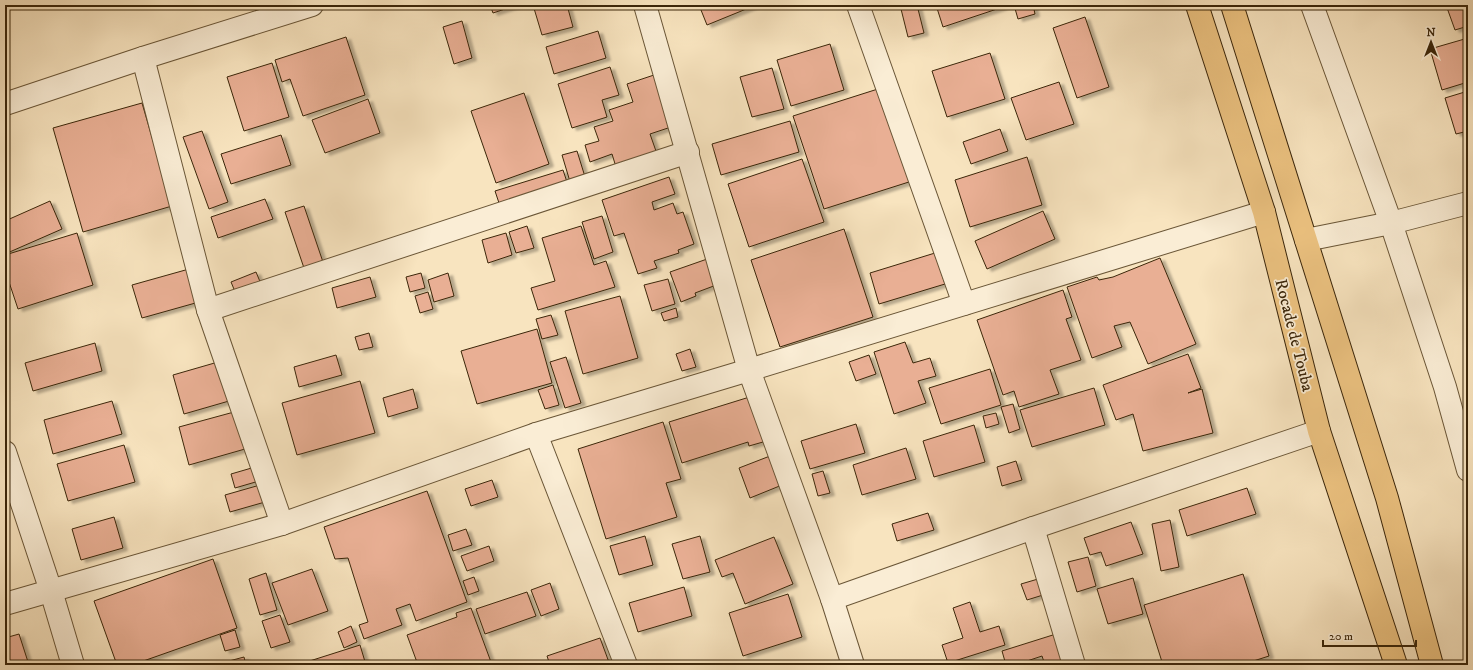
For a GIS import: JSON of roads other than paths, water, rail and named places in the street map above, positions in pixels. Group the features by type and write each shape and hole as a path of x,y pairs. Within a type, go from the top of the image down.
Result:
{"main road":[{"name":"Rocade de Touba","path":"1197,5 1264,212 1319,431 1396,665"},
{"name":"Rocade de Touba","path":"1232,5 1387,498 1432,665"}],"street":[{"path":"5,104 142,58 312,5"},
{"path":"645,5 750,370 832,599 853,665"},
{"path":"858,5 964,304"},
{"path":"1312,5 1391,223 1445,387 1468,470"},
{"path":"142,58 208,310 282,524"},
{"path":"208,310 688,152"},
{"path":"1306,240 1391,223 1468,203"},
{"path":"5,604 282,524 536,434 750,370 1264,212"},
{"path":"832,599 1034,528 1319,431"},
{"path":"536,434 626,665"},
{"path":"5,452 51,591 73,665"},
{"path":"1034,528 1074,665"}]}
